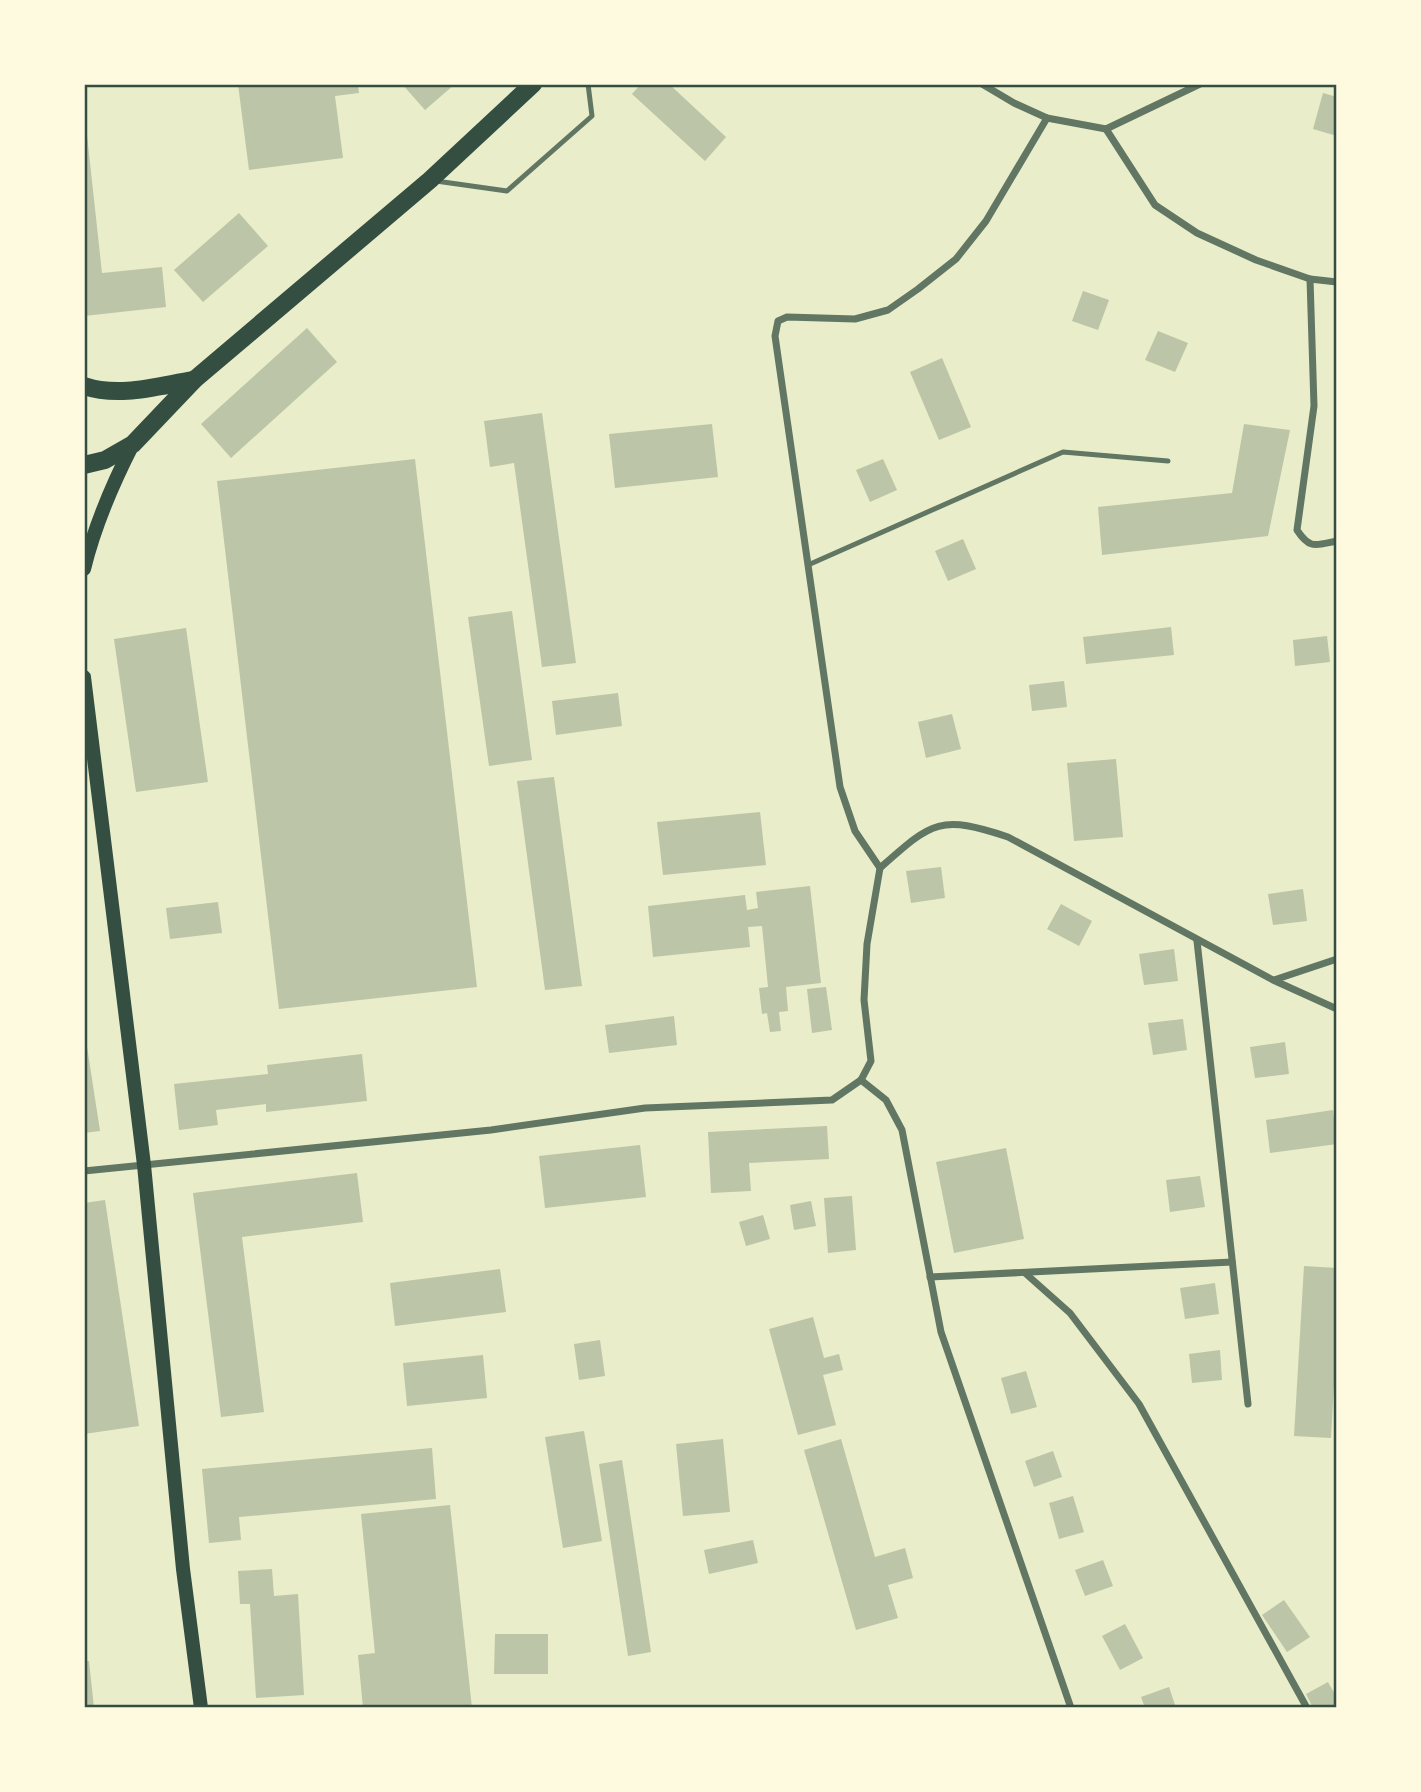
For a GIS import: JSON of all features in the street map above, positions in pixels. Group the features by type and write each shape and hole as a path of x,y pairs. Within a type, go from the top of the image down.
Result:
{"main road":[{"path":"84,569 107,494 133,444 194,380 430,180 533,84"},
{"path":"84,386 99,391 124,392 194,380"},
{"path":"84,465 105,460 133,444"},
{"path":"84,677 144,1165 183,1569 201,1708"}],"street":[{"path":"982,84 1047,118 1106,129 1200,84"},
{"path":"880,868 855,831 840,787 775,336 778,321 787,317 855,319 888,310 918,289 956,259 986,221 1047,118"},
{"path":"1106,129 1155,205 1197,233 1256,260 1310,279 1337,282"},
{"path":"1310,279 1314,406 1297,530 1305,543 1314,545 1337,541"},
{"path":"84,1171 491,1130 645,1108 832,1100 860,1080 871,1060 864,1000 867,944 880,868 919,833 947,823 976,827 1008,837 1273,980 1337,1009"},
{"path":"1197,940 1248,1404"},
{"path":"1273,980 1337,959"},
{"path":"860,1080 886,1100 902,1130 941,1332 1071,1708"},
{"path":"930,1278 1232,1262"},
{"path":"1025,1273 1070,1312 1139,1404 1307,1708"}],"lane":[{"path":"430,180 507,191 592,116 588,84"},
{"path":"807,565 1063,453 1168,461"}],"building":[{"path":"238,84 358,84 359,93 335,96 343,158 249,170"},
{"path":"402,84 455,84 425,110"},
{"path":"641,84 669,84 726,137 705,161 632,94"},
{"path":"1323,93 1337,97 1337,136 1313,129"},
{"path":"84,126 102,273 162,267 166,307 84,316"},
{"path":"239,213 268,246 203,302 174,270"},
{"path":"1083,291 1109,300 1098,330 1072,321"},
{"path":"307,328 337,362 231,458 201,424"},
{"path":"1158,331 1188,343 1175,372 1145,360"},
{"path":"942,358 971,427 939,440 910,372"},
{"path":"542,413 576,663 542,667 514,463 490,467 484,421"},
{"path":"712,424 718,477 615,488 609,434"},
{"path":"1244,424 1290,430 1268,536 1102,555 1098,507 1232,493"},
{"path":"415,459 477,987 279,1009 217,481"},
{"path":"883,459 897,490 870,502 856,470"},
{"path":"963,539 976,569 948,581 935,551"},
{"path":"512,611 532,760 489,766 468,617"},
{"path":"1171,627 1174,655 1086,664 1083,637"},
{"path":"186,628 208,782 136,792 114,639"},
{"path":"1327,636 1330,662 1295,666 1293,640"},
{"path":"1064,681 1067,707 1032,711 1029,685"},
{"path":"618,693 622,726 556,735 552,701"},
{"path":"952,714 961,749 926,758 918,722"},
{"path":"1116,759 1123,837 1074,841 1067,763"},
{"path":"554,777 582,986 545,990 517,781"},
{"path":"760,812 766,865 663,875 657,822"},
{"path":"941,867 945,898 911,903 906,871"},
{"path":"810,886 821,983 786,987 788,1011 779,1012 781,1031 770,1032 767,1013 762,1014 759,988 768,987 762,926 748,927 750,947 653,957 648,906 745,895 747,910 758,908 756,892"},
{"path":"1303,889 1307,921 1273,925 1268,894"},
{"path":"218,902 222,933 170,939 166,908"},
{"path":"1061,904 1092,921 1079,946 1047,929"},
{"path":"1174,949 1178,981 1144,985 1139,954"},
{"path":"826,987 832,1030 812,1033 807,989"},
{"path":"674,1016 677,1045 609,1053 605,1025"},
{"path":"1183,1019 1187,1050 1153,1055 1148,1023"},
{"path":"84,1027 100,1131 84,1133"},
{"path":"1285,1042 1289,1074 1255,1078 1250,1047"},
{"path":"362,1054 367,1101 266,1112 266,1104 216,1110 218,1125 179,1130 174,1084 268,1074 267,1065"},
{"path":"1333,1110 1337,1144 1270,1153 1266,1120"},
{"path":"827,1126 829,1159 749,1163 751,1191 711,1193 708,1132"},
{"path":"640,1145 646,1197 545,1208 539,1156"},
{"path":"1006,1148 1024,1239 954,1253 936,1162"},
{"path":"357,1173 363,1222 242,1237 264,1412 221,1417 193,1193"},
{"path":"1200,1176 1205,1207 1170,1212 1166,1180"},
{"path":"852,1196 856,1250 828,1253 824,1198"},
{"path":"105,1200 139,1426 84,1434 84,1203"},
{"path":"811,1201 816,1226 794,1230 790,1205"},
{"path":"763,1215 770,1239 746,1246 739,1222"},
{"path":"1304,1266 1337,1268 1337,1329 1331,1438 1294,1436"},
{"path":"500,1269 506,1312 395,1326 390,1283"},
{"path":"1215,1283 1219,1314 1185,1319 1180,1288"},
{"path":"813,1317 824,1358 839,1354 843,1370 823,1375 836,1425 798,1435 769,1329"},
{"path":"600,1340 605,1376 579,1380 574,1344"},
{"path":"1220,1350 1222,1380 1192,1383 1189,1354"},
{"path":"483,1355 487,1398 407,1406 403,1363"},
{"path":"1026,1371 1037,1407 1011,1414 1001,1378"},
{"path":"584,1431 602,1541 563,1548 545,1437"},
{"path":"723,1439 730,1512 683,1516 676,1444"},
{"path":"841,1439 875,1557 905,1548 913,1578 888,1585 898,1618 856,1630 804,1450"},
{"path":"432,1448 436,1499 239,1517 241,1540 209,1543 202,1469"},
{"path":"1053,1451 1062,1477 1034,1487 1025,1461"},
{"path":"622,1460 651,1652 628,1656 599,1464"},
{"path":"1073,1496 1084,1532 1059,1539 1049,1503"},
{"path":"450,1505 472,1708 363,1708 358,1655 375,1653 361,1514"},
{"path":"753,1540 758,1563 709,1574 704,1550"},
{"path":"1103,1560 1113,1586 1085,1596 1075,1570"},
{"path":"272,1569 274,1596 298,1594 304,1695 256,1698 250,1604 240,1604 238,1571"},
{"path":"1284,1600 1310,1637 1287,1652 1262,1615"},
{"path":"1125,1624 1143,1658 1120,1670 1102,1636"},
{"path":"495,1634 548,1634 548,1674 494,1674"},
{"path":"84,1661 89,1661 94,1708 84,1708"},
{"path":"1328,1682 1337,1698 1337,1708 1313,1708 1306,1694"},
{"path":"1169,1687 1176,1708 1145,1708 1141,1697"}]}
